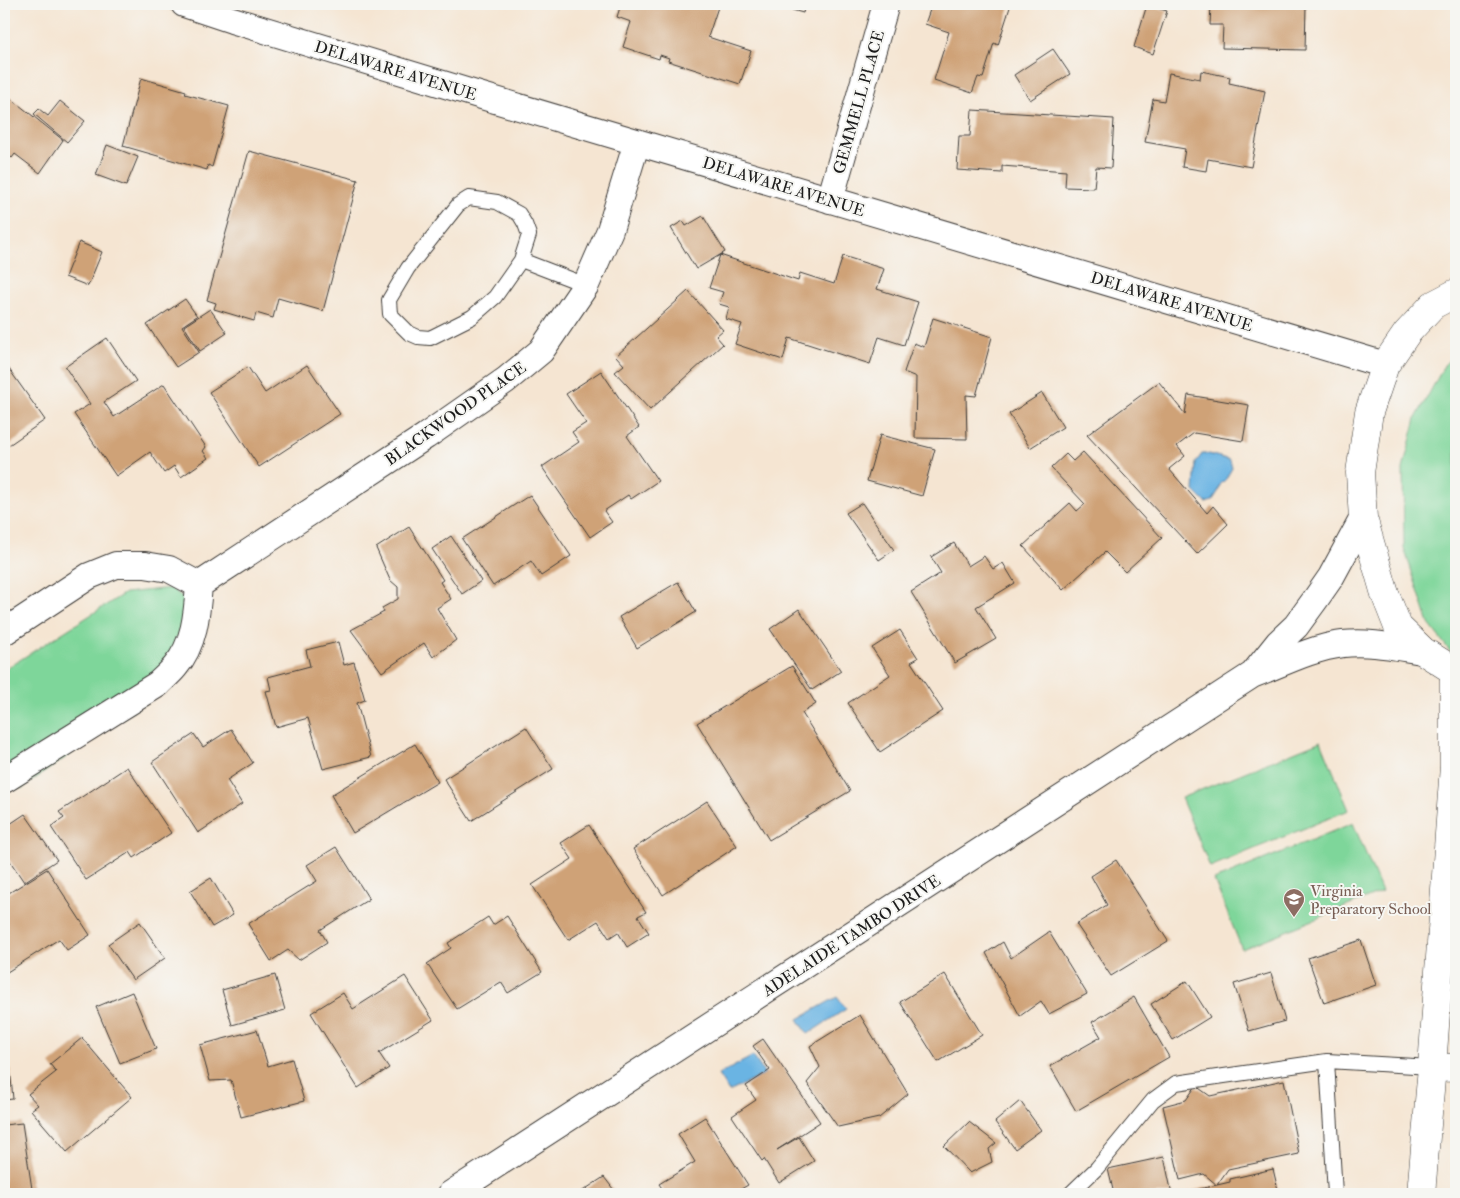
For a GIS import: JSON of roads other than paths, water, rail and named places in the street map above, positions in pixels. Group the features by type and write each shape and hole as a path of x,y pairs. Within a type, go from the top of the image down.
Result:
{"street":[{"name":"DELAWARE AVENUE","path":"184,4 241,23 1385,365"},
{"name":"GEMMELL PLACE","path":"830,200 886,4"},
{"name":"BLACKWOOD PLACE","path":"199,585 426,436 506,380 541,351 586,285 610,230 637,142"},
{"path":"1421,1194 1444,1068 1454,766 1455,672 1423,651 1398,626 1384,594 1363,518 1360,473 1368,412 1385,365 1407,333 1433,305 1456,293"},
{"name":"ADELAIDE TAMBO DRIVE","path":"1252,675 1278,643 1296,626 1315,600 1331,577 1363,518"},
{"path":"4,632 89,576 116,565 169,569 199,585 196,622 188,644 176,667 158,684 4,780"},
{"name":"ADELAIDE TAMBO DRIVE","path":"451,1194 1252,675 1321,648 1343,644 1374,644 1423,651"}],"lane":[{"path":"469,198 497,202 519,214 526,224 529,235 521,260 495,297 472,316 440,334 430,338 409,334 390,314 389,300 408,268 458,204 469,198"},
{"path":"521,260 586,285"},
{"path":"1327,1061 1335,1194"},
{"path":"1070,1194 1097,1168 1153,1100 1176,1083 1327,1061 1444,1068"}],"water":[{"path":"1202,454 1230,460 1232,468 1212,501 1206,503 1194,491 1196,462"},
{"path":"837,997 846,1009 808,1034 798,1019"},
{"path":"753,1056 765,1074 729,1092 718,1075"}],"place":[{"name":"Virginia Preparatory School","path":"1294,918"}]}
